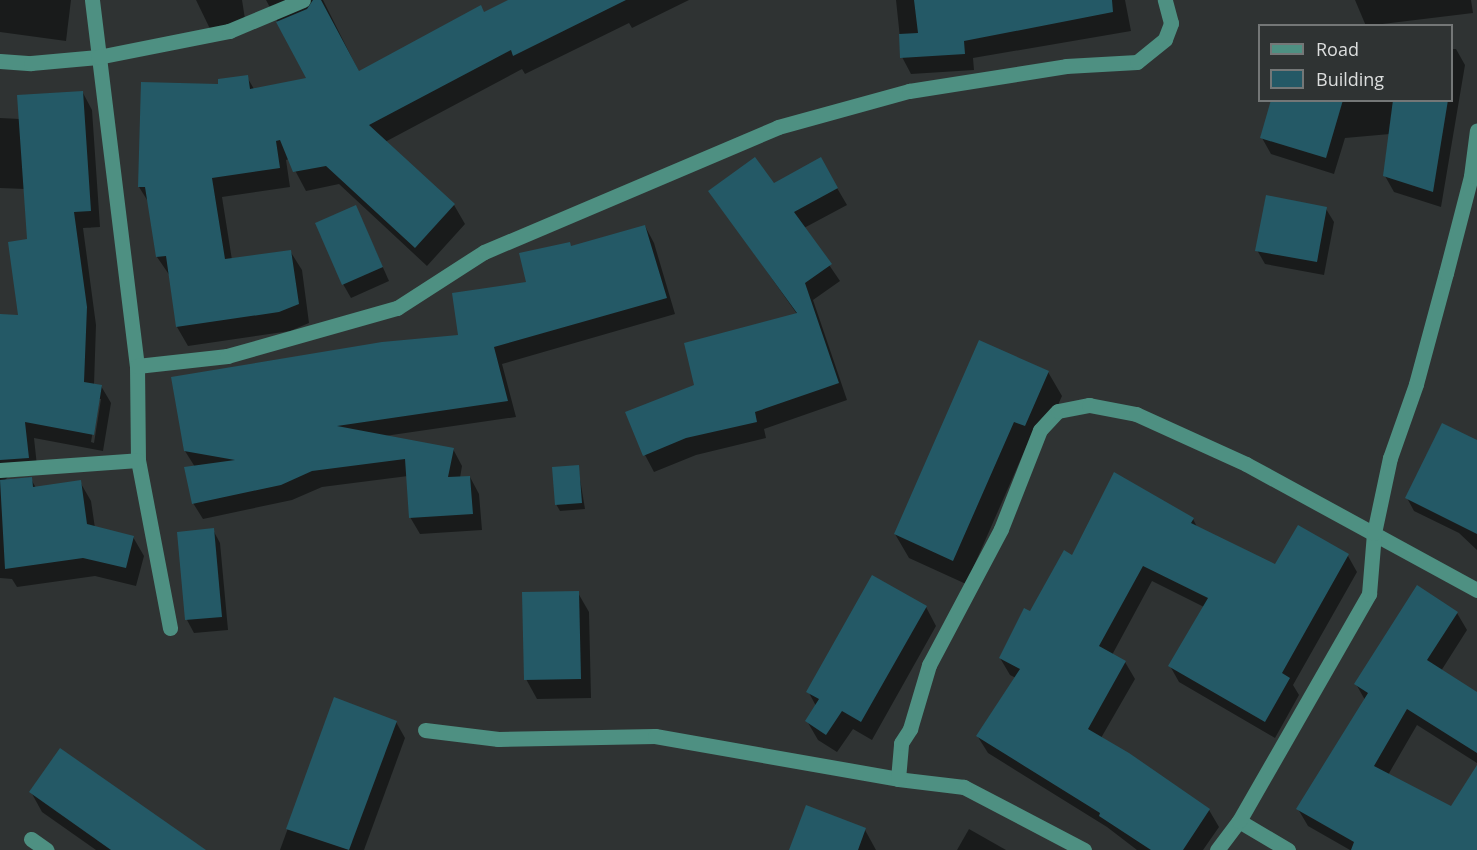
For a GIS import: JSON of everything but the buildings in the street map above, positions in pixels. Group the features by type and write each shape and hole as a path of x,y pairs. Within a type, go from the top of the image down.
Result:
{"street":[{"path":"92,0 137,366 138,460 170,628"},
{"path":"0,61 31,63 98,57 229,32 303,0"},
{"path":"137,366 227,356 397,308 484,252 778,127 909,91 1066,66 1137,62 1165,39 1171,23 1165,0"},
{"path":"1217,850 1239,821 1369,594 1374,533 1390,458 1416,384 1471,176 1477,130"},
{"path":"898,779 901,743 910,729 929,665 1001,529 1040,430 1058,411 1089,405 1136,414 1246,464 1477,590"},
{"path":"0,470 138,460"},
{"path":"425,730 498,739 655,736 898,779 964,787 1084,850"},
{"path":"1239,821 1288,850"},
{"path":"31,839 47,850"}]}
